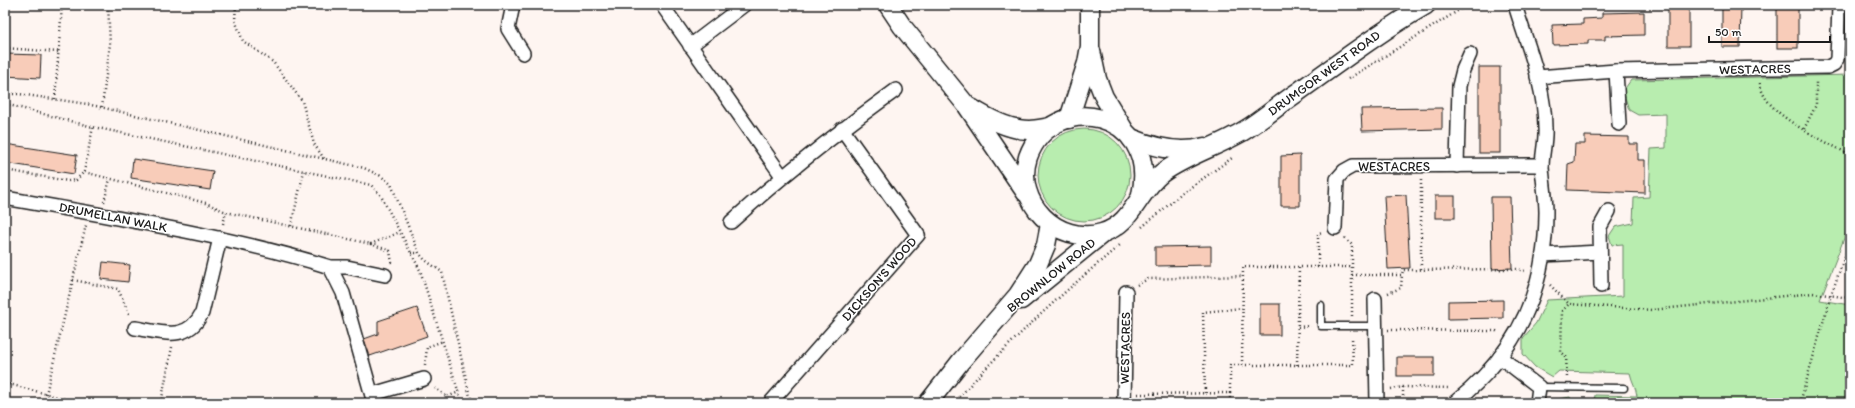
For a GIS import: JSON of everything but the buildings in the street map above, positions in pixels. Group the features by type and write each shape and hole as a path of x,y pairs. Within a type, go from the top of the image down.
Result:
{"main road":[{"path":"888,5 902,26 967,106 1028,195 1037,211 1050,224 1066,233 1084,236 1103,233 1119,225 1133,212 1141,195 1145,180 1144,165 1139,151 1104,97 1097,79 1090,46"},
{"path":"1068,119 1087,63 1090,46 1090,5"},
{"name":"DRUMGOR WEST ROAD","path":"1141,195 1162,173 1245,130 1385,29 1426,5"},
{"path":"967,106 984,117 1013,127 1029,130 1051,127 1068,119 1083,116 1111,122 1127,134"},
{"path":"1028,195 1025,176 1028,158 1037,141 1051,127"},
{"name":"DRUMGOR WEST ROAD","path":"1127,134 1158,146 1177,148 1197,149 1222,142"},
{"name":"BROWNLOW ROAD","path":"928,403 1018,295 1038,264 1046,245 1050,224"},
{"name":"BROWNLOW ROAD","path":"1000,316 1103,233"}],"street":[{"path":"514,5 508,29 523,53"},
{"path":"662,5 782,176"},
{"path":"690,46 744,5"},
{"path":"1454,403 1473,388 1500,357 1522,324 1532,301 1543,255 1546,211 1542,165 1545,128 1542,95 1538,77 1515,5"},
{"name":"WESTACRES","path":"1538,77 1616,71 1828,67 1834,64 1837,60 1839,6"},
{"path":"1458,166 1459,86 1462,70 1470,54"},
{"path":"1616,71 1619,124"},
{"path":"731,222 782,176 842,129 896,90"},
{"name":"DICKSON'S WOOD","path":"770,403 918,235 842,129"},
{"name":"WESTACRES","path":"1335,228 1337,179 1344,171 1352,166 1542,165"},
{"name":"DRUMELLAN WALK","path":"5,198 95,212 220,238 296,256 330,268"},
{"path":"1601,286 1600,227 1609,211"},
{"path":"135,328 174,335 191,329 202,313 220,238"},
{"path":"1543,255 1600,252"},
{"path":"385,275 347,267 330,268 343,293 373,398 424,379"},
{"name":"WESTACRES","path":"1124,399 1126,292"},
{"path":"1375,299 1377,397"},
{"path":"1500,357 1539,387 1537,403"}],"lane":[{"path":"1321,305 1321,326 1376,328"},
{"path":"1539,387 1624,388"}],"path":[{"path":"55,99 62,5"},
{"path":"102,107 110,44 108,5"},
{"path":"236,5 234,20 243,41 273,62 302,101 314,144 325,160"},
{"path":"1342,83 1471,5"},
{"path":"5,48 58,52"},
{"path":"1804,129 1816,105 1816,68"},
{"path":"1758,69 1760,90 1766,100 1784,117 1850,155"},
{"path":"5,94 19,94 102,107 364,168 381,176 390,184 419,253 425,260 442,272 470,397 475,403"},
{"path":"5,104 93,127 371,185 381,196 420,270 462,403"},
{"path":"5,170 68,181 76,180 84,172 93,127"},
{"path":"1136,231 1184,192 1236,155"},
{"path":"1421,166 1421,270"},
{"path":"291,226 304,171"},
{"path":"84,172 206,203 226,212 371,244 390,251 392,266 385,275"},
{"path":"46,394 73,280 95,212 110,179"},
{"path":"1230,403 1230,365 1353,365 1352,245 1335,228 1318,233 1318,267"},
{"path":"371,244 400,232"},
{"path":"954,403 979,375 1048,308 1124,241"},
{"path":"1800,403 1831,295 1850,242"},
{"path":"411,253 419,253"},
{"path":"1242,365 1243,267 1352,267"},
{"path":"1297,365 1299,267"},
{"path":"1375,299 1401,288 1403,270 1517,270 1539,274 1569,304 1652,310 1813,293 1850,298"},
{"path":"1352,275 1402,275"},
{"path":"1126,292 1148,279 1243,276"},
{"path":"73,280 118,289 135,328"},
{"path":"1567,387 1566,356 1561,352 1562,311 1569,304"},
{"path":"1205,393 1203,312 1242,308"},
{"path":"1376,328 1496,331"},
{"path":"161,403 174,335"},
{"path":"424,379 427,347 443,341"},
{"path":"5,383 69,400 91,403"},
{"path":"1377,397 1403,386 1473,388"},
{"path":"1403,386 1404,403"},
{"path":"447,397 459,392"},
{"path":"1124,399 1205,393 1230,393"}],"green space":[{"path":"1850,75 1850,223 1820,300 1850,305 1850,403 1594,403 1595,395 1637,396 1630,373 1559,371 1552,377 1535,367 1523,354 1523,338 1536,323 1547,300 1623,296 1623,244 1612,245 1609,236 1615,227 1633,223 1634,198 1649,197 1651,149 1666,148 1666,114 1638,115 1629,110 1623,91 1631,80"},
{"path":"1075,129 1093,129 1110,136 1123,149 1130,166 1130,184 1123,201 1110,214 1093,221 1075,221 1058,214 1045,201 1038,184 1038,166 1045,149 1058,136"},
{"path":"1570,397 1572,403 1555,403 1560,399"}]}
